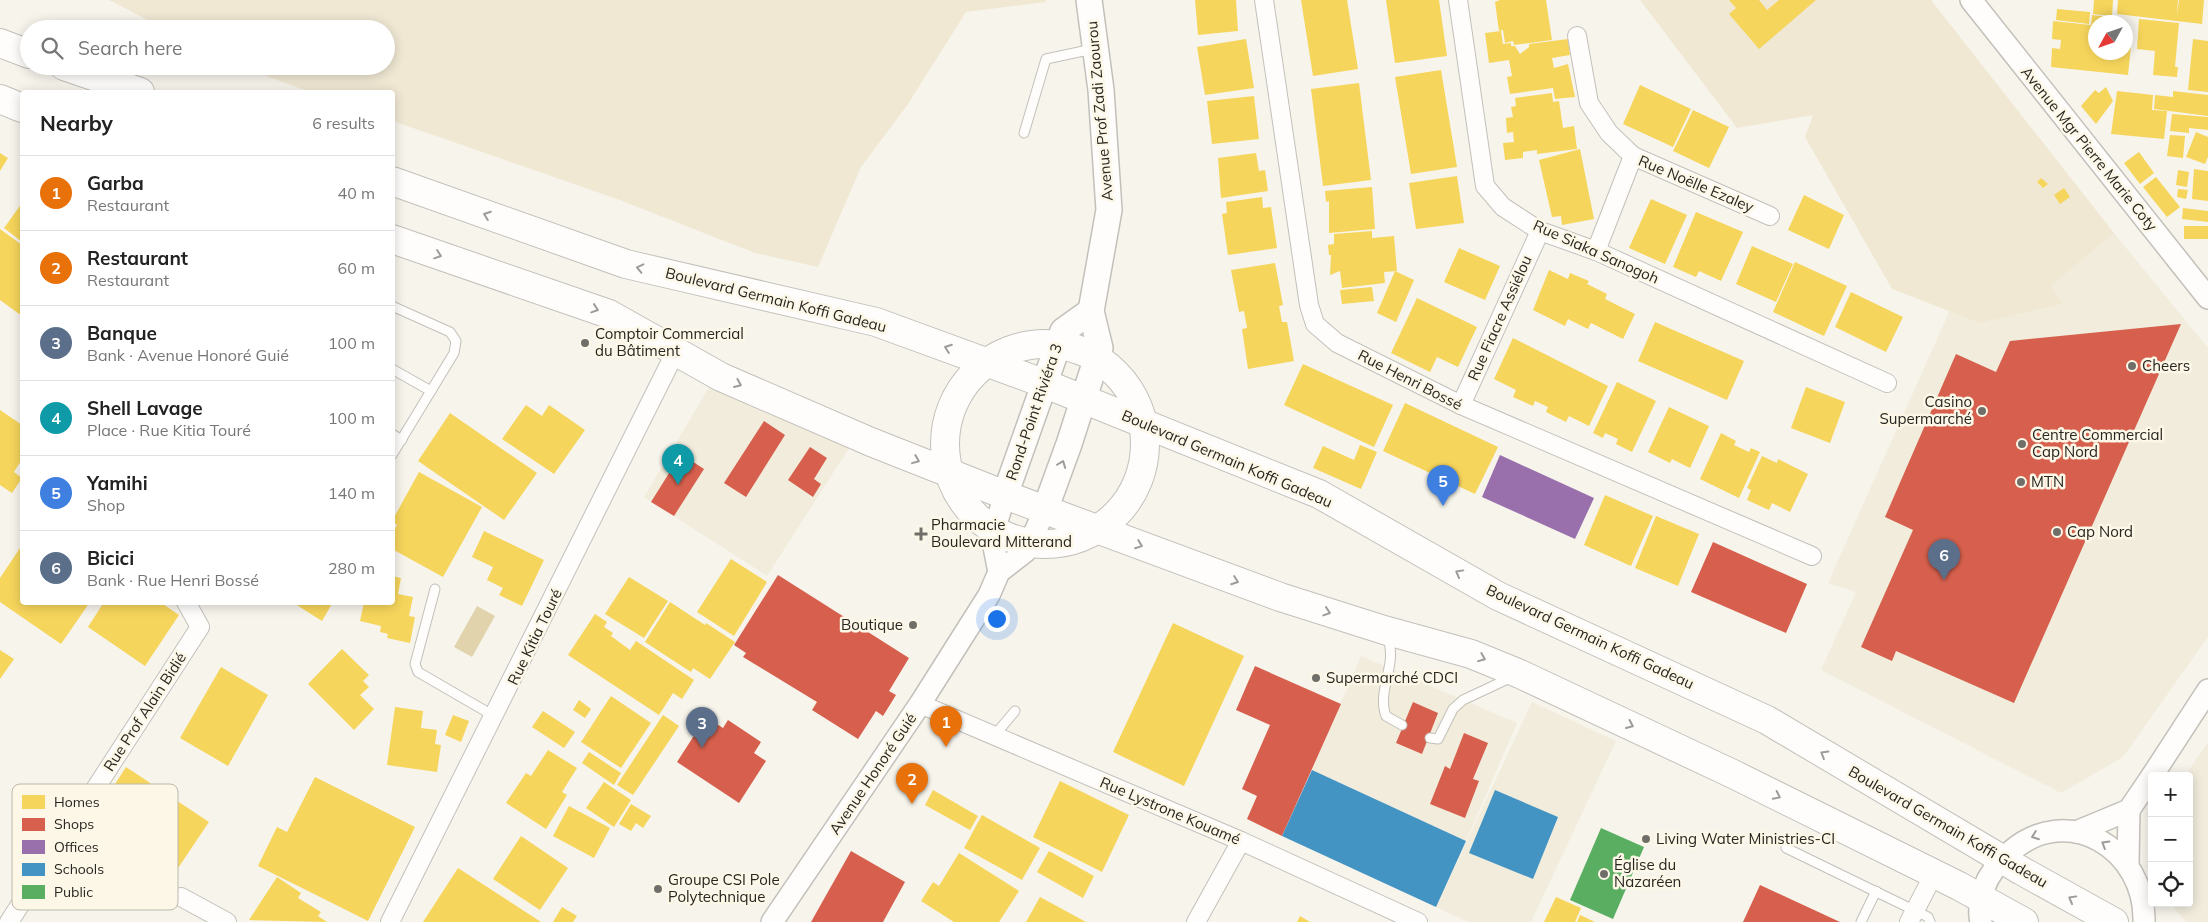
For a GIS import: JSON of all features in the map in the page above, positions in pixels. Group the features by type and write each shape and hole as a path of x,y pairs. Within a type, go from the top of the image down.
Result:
{"main road":[{"name":"Avenue Prof Zadi Zaourou","path":"1090,0 1101,90 1109,210 1091,312"},
{"path":"0,44 20,51"},
{"path":"90,75 134,90"},
{"path":"0,99 20,107"},
{"name":"Boulevard Germain Koffi Gadeau","path":"395,182 626,264 876,322 1043,383 1319,494 1498,596 1767,720 2001,859 2114,922"},
{"path":"395,240 609,314 721,377 1005,495 1280,597 1384,630 1471,654 1520,674 1733,774 1934,874 1981,910 2024,922"},
{"path":"1045,510 1069,444 1100,348 1091,312"},
{"name":"Rond-Point Riviéra 3","path":"1005,495 1043,383 1063,331 1091,312"},
{"path":"1058,344 1076,347 1097,357 1126,384 1136,400 1144,424 1145,458 1136,487 1119,513 1098,530 1070,542 1051,544 1030,543 994,530 964,503 948,472 946,431 949,415 957,394 985,362 1018,347 1058,344"}],"street":[{"name":"Rue Henri Bossé","path":"1264,0 1309,305 1316,324 1337,343 1461,406 1812,556"},
{"name":"Rue Siaka Sanogoh","path":"1458,0 1484,186 1504,206 1540,231 1596,251 1887,383"},
{"name":"Avenue Mgr Pierre Marie Coty","path":"1971,0 2207,294"},
{"path":"1577,36 1589,103 1609,133 1633,156"},
{"name":"Rue Noëlle Ezaley","path":"1596,251 1633,156 1770,216"},
{"name":"Rue Fiacre Assiélou","path":"1461,406 1540,231"},
{"name":"Rue Kitia Touré","path":"390,922 495,717 676,350"},
{"path":"999,572 992,537 1005,495"},
{"name":"Avenue Honoré Guié","path":"772,922 920,704 989,595 999,572 1026,551 1045,510"},
{"name":"Rue Prof Alain Bidié","path":"98,784 200,627 188,605"},
{"path":"2155,772 2208,690"},
{"name":"Rue Lystrone Kouamé","path":"920,704 1242,842 1418,922"},
{"path":"2128,864 2129,810 2148,782"},
{"path":"1981,910 1987,878 2001,859 2018,845 2044,833 2076,832 2129,810"},
{"path":"2076,832 2106,844 2119,853 2128,864 2142,892 2144,922"},
{"path":"1196,922 1242,842"},
{"path":"1909,922 1934,874"},
{"path":"181,897 227,922"},
{"name":"Rue Prof Alain Bidié","path":"9,922 17,910"}],"lane":[{"path":"1024,133 1046,59 1096,48"},
{"path":"395,307 450,332 456,341 454,353 395,450"},
{"path":"395,371 431,391"},
{"path":"395,436 402,440"},
{"path":"435,589 415,664 418,672 495,717"},
{"path":"1384,630 1392,647 1388,682 1383,699 1384,710 1386,716 1402,725"},
{"path":"1430,738 1438,739 1454,709 1463,700 1520,674"},
{"path":"994,736 1015,711"},
{"path":"1786,848 1928,917 1930,922"},
{"path":"1861,922 1876,891"}],"shaded area":[{"path":"109,0 1046,0 1046,2 966,12 908,104 861,167 818,267 755,253 617,199 395,122 395,90 305,90 264,75 395,75 395,20 148,20"},
{"path":"1640,0 1931,0 2114,233 2051,286 2063,304 1980,323 1892,289 1805,137 1813,115 1737,128"},
{"name":"Centre Commercial Cap Nord","path":"2114,233 2208,348 2208,637 2123,757 2061,793 1821,670 1856,592 1828,583 1950,310 1980,323 2063,304 2051,286"},
{"path":"712,382 853,442 767,576 644,497"},
{"path":"477,606 495,616 472,657 454,647"},
{"path":"1361,656 1517,723 1466,841 1312,770"},
{"path":"1532,702 1616,741 1531,922 1468,922 1436,907"},
{"path":"2208,742 2208,922 2186,922 2173,907 2193,907 2193,772 2188,772"}],"building: Homes":[{"path":"1195,0 1236,0 1238,31 1198,35"},
{"path":"1301,0 1347,0 1358,69 1313,76"},
{"path":"1386,0 1439,0 1447,56 1395,63"},
{"path":"1500,0 1546,0 1552,40 1514,45 1513,41 1505,43 1503,30 1499,31 1495,2"},
{"path":"1729,0 1759,0 1767,10 1779,0 1816,0 1759,49 1729,14 1736,8"},
{"path":"2094,0 2113,0 2112,15 2093,14"},
{"path":"2118,0 2178,0 2177,16 2179,0 2204,0 2202,24 2117,14"},
{"path":"2057,9 2090,12 2088,24 2056,20"},
{"path":"2139,19 2179,23 2175,67 2178,67 2177,77 2153,75 2155,51 2137,49"},
{"path":"2053,21 2088,25 2088,60 2130,60 2128,75 2051,67 2052,48 2060,49 2061,40 2052,39"},
{"path":"1501,31 1503,44 1511,43 1511,46 1515,46 1520,54 1529,47 1529,44 1568,39 1570,55 1552,58 1554,68 1568,64 1575,97 1555,99 1553,88 1510,94 1507,77 1512,76 1509,60 1489,63 1485,33"},
{"path":"1246,39 1254,88 1205,95 1197,47"},
{"path":"2193,39 2208,41 2208,92 2188,90"},
{"path":"1441,70 1457,167 1411,174 1395,77"},
{"path":"1359,83 1371,180 1323,186 1311,89"},
{"path":"1640,85 1691,109 1673,147 1623,124"},
{"path":"2106,87 2113,101 2096,124 2081,106 2095,90 2099,93"},
{"path":"2117,91 2153,95 2152,110 2167,111 2164,139 2111,134"},
{"path":"2173,91 2208,95 2208,116 2154,109 2155,95 2173,97"},
{"path":"1552,93 1553,102 1559,101 1563,128 1574,126 1577,149 1537,154 1537,150 1523,152 1523,158 1505,160 1503,143 1514,142 1513,132 1507,133 1506,118 1513,117 1511,107 1516,106 1515,98"},
{"path":"1254,96 1259,139 1212,144 1207,101"},
{"path":"1693,110 1729,127 1709,168 1673,151"},
{"path":"2172,114 2208,117 2208,130 2189,128 2189,133 2170,131"},
{"path":"2196,132 2208,137 2208,157 2205,164 2186,157"},
{"path":"2170,135 2185,136 2183,158 2167,156"},
{"path":"1580,149 1594,219 1562,225 1561,216 1552,217 1539,160"},
{"path":"2139,152 2154,173 2140,184 2124,163"},
{"path":"0,153 8,158 0,171"},
{"path":"1256,153 1259,171 1265,170 1268,191 1221,198 1218,158"},
{"path":"2194,169 2208,171 2208,201 2192,199"},
{"path":"2178,170 2189,172 2187,187 2176,185"},
{"path":"1457,176 1464,223 1416,229 1409,183"},
{"path":"2156,177 2180,207 2167,217 2143,187"},
{"path":"2041,178 2048,184 2043,188 2037,182"},
{"path":"1372,187 1375,229 1329,233 1329,201 1326,202 1325,191"},
{"path":"2064,188 2070,197 2060,204 2054,195"},
{"path":"2178,189 2188,190 2186,199 2177,197"},
{"path":"1804,195 1844,215 1829,249 1788,230"},
{"path":"1262,197 1263,208 1271,207 1277,248 1228,255 1222,214 1227,213 1226,202"},
{"path":"1651,199 1687,215 1665,264 1629,248"},
{"path":"20,206 20,240 4,228"},
{"path":"2183,208 2208,211 2208,222 2182,219"},
{"path":"1696,212 1743,232 1721,281 1699,271 1696,277 1673,267"},
{"path":"2184,226 2208,226 2208,239 2184,239"},
{"path":"0,229 20,244 20,315 0,300"},
{"path":"1372,231 1372,238 1394,236 1397,271 1384,272 1385,283 1342,288 1340,271 1330,275 1331,255 1329,255 1328,245 1334,244 1334,234"},
{"path":"1752,246 1793,264 1776,302 1736,284"},
{"path":"1459,248 1500,266 1485,300 1444,282"},
{"path":"1795,262 1847,286 1824,336 1773,312"},
{"path":"1275,263 1283,305 1279,306 1282,322 1287,322 1294,361 1248,369 1242,329 1247,328 1244,311 1239,312 1231,270"},
{"path":"1549,270 1568,279 1570,273 1589,281 1587,284 1607,294 1605,299 1635,314 1623,339 1591,323 1588,329 1568,319 1565,326 1533,310"},
{"path":"1395,271 1414,280 1396,322 1377,313"},
{"path":"1372,287 1374,301 1342,304 1340,290"},
{"path":"1851,292 1903,317 1886,352 1835,327"},
{"path":"1417,298 1477,327 1458,367 1437,357 1430,372 1391,353"},
{"path":"1655,322 1744,361 1727,400 1638,361"},
{"path":"1513,338 1608,386 1589,426 1569,416 1566,422 1546,412 1548,407 1535,401 1533,406 1513,397 1516,390 1494,379"},
{"path":"1303,364 1393,405 1374,447 1284,405"},
{"path":"1617,382 1656,401 1632,452 1616,444 1618,439 1605,433 1603,438 1593,433"},
{"path":"1806,387 1845,402 1830,443 1791,428"},
{"path":"1405,403 1498,447 1475,494 1383,451"},
{"path":"526,405 542,416 549,405 585,430 554,474 502,439"},
{"path":"1669,407 1709,426 1690,468 1672,459 1670,463 1648,452"},
{"path":"0,410 20,424 20,462 14,472 20,476 20,481 12,493 0,485"},
{"path":"450,413 537,473 504,520 418,461"},
{"path":"1721,433 1736,441 1734,445 1749,452 1751,448 1760,452 1739,498 1700,479"},
{"path":"1360,445 1377,452 1361,489 1313,468 1323,446 1354,460"},
{"path":"1762,456 1777,463 1778,459 1808,474 1790,512 1772,503 1769,510 1747,500 1751,490 1747,488"},
{"path":"419,472 482,507 443,577 395,551 395,528 397,525 395,523 395,516"},
{"path":"1605,495 1653,516 1631,566 1584,545"},
{"path":"1656,516 1699,534 1678,586 1635,568"},
{"path":"484,531 544,560 522,606 499,595 503,588 487,580 493,567 472,557"},
{"path":"20,548 20,605 88,605 61,644 0,602 0,578"},
{"path":"731,559 767,582 734,636 697,612"},
{"path":"395,577 401,578 398,594 413,597 409,616 415,617 410,643 387,638 388,634 380,632 381,626 360,621 363,605 395,605"},
{"path":"629,577 668,601 644,638 605,614"},
{"path":"670,602 735,642 710,679 693,668 691,672 645,642"},
{"path":"102,605 164,605 179,615 145,666 88,627"},
{"path":"297,605 331,605 322,621"},
{"path":"595,614 607,622 604,627 613,633 611,636 630,650 636,641 694,680 682,699 673,693 659,715 568,655"},
{"path":"1173,623 1244,656 1184,786 1113,752"},
{"path":"342,649 369,675 363,681 369,687 360,695 374,709 354,730 308,684"},
{"path":"0,650 14,659 0,679"},
{"path":"221,667 268,695 228,766 180,738"},
{"path":"611,696 651,723 621,768 581,742"},
{"path":"579,700 591,709 585,718 573,710"},
{"path":"395,707 423,711 421,728 437,730 435,744 441,745 437,772 387,765"},
{"path":"543,711 575,732 564,748 532,727"},
{"path":"453,715 469,721 461,742 445,735"},
{"path":"663,715 679,726 633,795 617,785"},
{"path":"548,750 577,768 562,792 567,795 546,829 506,803 526,773 531,776"},
{"path":"589,752 621,773 614,785 582,763"},
{"path":"126,767 152,784 115,784"},
{"path":"315,777 415,827 368,921 258,866 277,827 287,832"},
{"path":"1060,781 1129,815 1102,872 1033,837"},
{"path":"604,782 631,800 614,827 586,808"},
{"path":"933,790 978,816 970,830 925,805"},
{"path":"178,801 209,822 178,868"},
{"path":"631,804 651,816 643,828 636,823 631,831 619,824"},
{"path":"569,806 610,828 594,858 553,836"},
{"path":"982,815 1040,848 1022,880 964,848"},
{"path":"521,836 568,868 540,910 493,879"},
{"path":"1049,851 1094,876 1083,898 1037,872"},
{"path":"959,853 1019,891 999,922 954,922 921,901 933,882 939,886"},
{"path":"458,868 541,922 423,922"},
{"path":"277,877 301,893 298,898 321,912 318,916 327,922 249,920"},
{"path":"1040,897 1086,922 1026,922"},
{"path":"1556,897 1581,908 1575,922 1544,922"},
{"path":"562,907 577,916 573,922 553,922"},
{"path":"1580,915 1595,922 1577,922"},
{"path":"1300,916 1310,922 1297,922"}],"building: Shops":[{"name":"Centre Commercial Cap Nord","path":"2181,324 2014,703 1896,651 1892,661 1861,647 1913,530 1885,517 1956,354 1996,372 2010,341"},
{"path":"764,421 785,435 746,497 724,483"},
{"path":"810,447 827,458 814,479 821,484 813,497 788,480"},
{"path":"681,454 704,469 674,516 651,502"},
{"path":"1713,542 1807,584 1786,633 1691,592"},
{"path":"778,575 909,658 889,691 896,695 883,716 876,711 858,739 812,710 817,702 743,657 746,653 734,645"},
{"path":"1255,666 1341,704 1282,836 1247,819 1257,796 1242,789 1270,725 1236,710"},
{"path":"1413,702 1438,713 1422,754 1396,743"},
{"path":"706,717 723,728 728,720 761,742 754,753 766,761 739,803 677,762"},
{"path":"1464,733 1488,743 1473,779 1479,781 1465,818 1430,804 1445,766 1450,769"},
{"path":"851,851 905,882 883,922 811,922"},
{"path":"1760,885 1840,922 1743,922"}],"building: Offices":[{"path":"1500,455 1594,498 1575,539 1482,497"}],"building: Schools":[{"path":"1312,770 1466,841 1436,907 1282,836"},
{"path":"1495,790 1558,817 1533,879 1469,853"}],"building: Public":[{"path":"1601,828 1644,847 1613,919 1570,900"}],"place":[{"name":"Comptoir Commercial du Bâtiment","path":"585,343"},
{"name":"Cheers","path":"2132,366"},
{"name":"Casino Supermarché","path":"1982,411"},
{"name":"Centre Commercial Cap Nord","path":"2022,444"},
{"name":"MTN","path":"2021,482"},
{"name":"Shell Lavage","path":"678,485"},
{"name":"Yamihi","path":"1443,506"},
{"name":"Cap Nord","path":"2057,532"},
{"name":"Pharmacie Boulevard Mitterand","path":"921,534"},
{"name":"Bicici","path":"1944,580"},
{"name":"Boutique","path":"913,625"},
{"name":"Supermarché CDCI","path":"1316,678"},
{"name":"Garba","path":"946,747"},
{"name":"Banque","path":"702,748"},
{"name":"Restaurant","path":"912,804"},
{"name":"Living Water Ministries-CI","path":"1646,839"},
{"name":"Église du Nazaréen","path":"1604,874"},
{"name":"Groupe CSI Pole Polytechnique","path":"658,889"}]}
